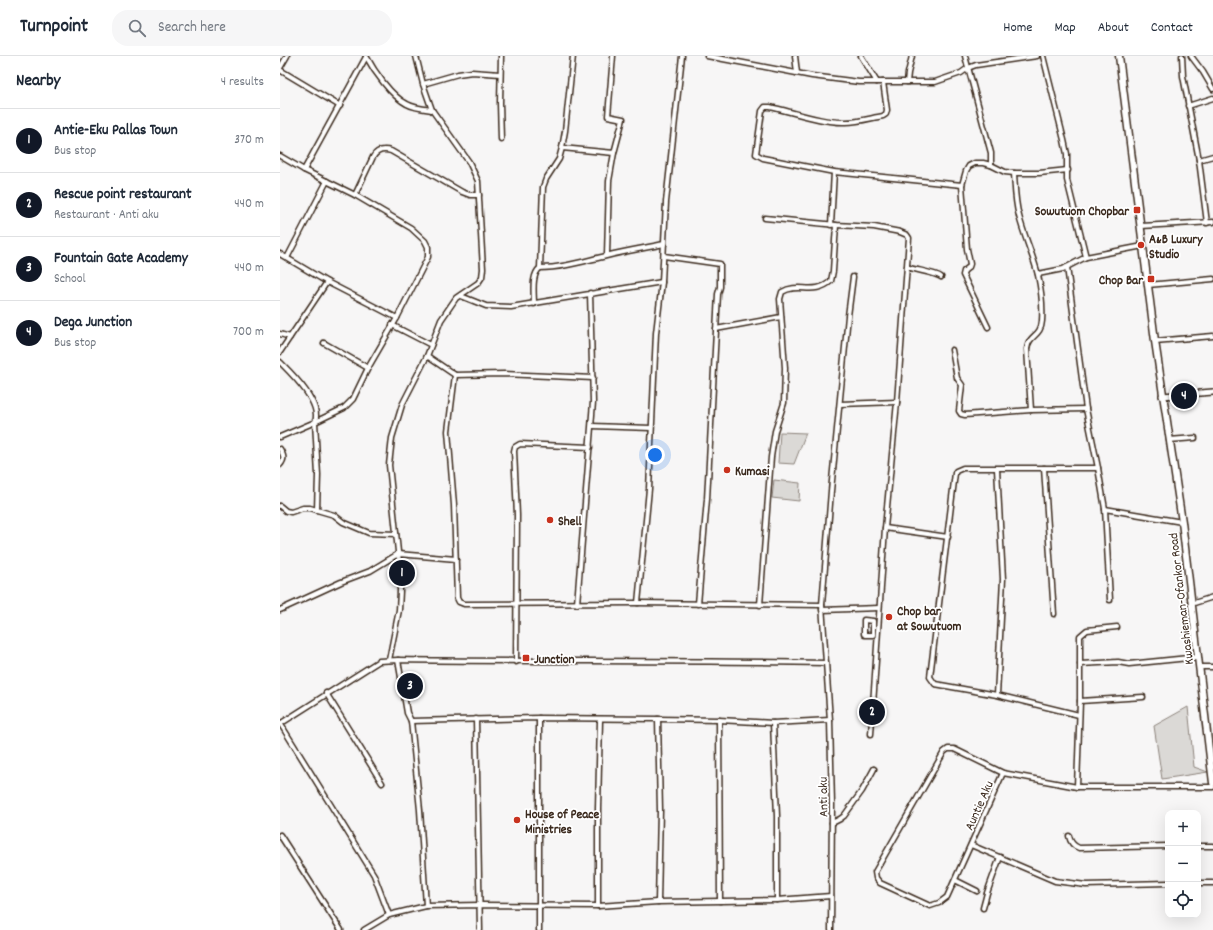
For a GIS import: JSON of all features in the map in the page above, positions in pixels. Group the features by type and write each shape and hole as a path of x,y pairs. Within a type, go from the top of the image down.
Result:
{"main road":[{"name":"Kwashieman-Ofankor Road","path":"1119,56 1162,396 1182,522 1213,783"}],"street":[{"path":"286,56 280,69 340,106"},
{"path":"389,660 399,610 400,591 398,554 389,465 392,438 402,405 427,356 445,314 456,298 461,296 478,282 482,277 483,269 478,181 469,162 432,110 422,84 416,56"},
{"path":"501,139 500,74 502,56"},
{"path":"540,268 543,188 546,179 559,159 562,148 573,56"},
{"path":"607,255 609,181 614,153 623,119 608,116 613,56"},
{"path":"638,603 649,489 656,333 664,256 666,202 682,56"},
{"path":"707,56 838,80 876,82 935,82 961,73 968,68 985,63 1037,56"},
{"path":"795,56 797,73"},
{"path":"861,56 876,82"},
{"path":"907,82 912,56"},
{"path":"965,56 991,154 991,165"},
{"path":"1043,56 1064,140 1069,192 1086,257"},
{"path":"1182,56 1183,76 1199,160 1207,223"},
{"path":"1192,56 1213,89"},
{"path":"304,170 366,57 378,75 399,99 408,104 432,110"},
{"path":"422,84 458,74 472,72 500,74"},
{"path":"883,82 887,110 886,114 883,116 845,122 831,121 770,107 764,109 755,150 756,154 758,156 834,172 962,185"},
{"path":"1188,106 1213,98"},
{"path":"562,148 614,153"},
{"path":"355,195 373,157 376,153 383,150 391,152 462,192 479,195"},
{"path":"280,156 304,170 355,195 412,228 420,235 428,247 428,257 397,318 368,368 350,404 315,422 280,437"},
{"path":"1199,160 1213,156"},
{"path":"988,327 964,275 964,271 970,264 967,249 962,185 966,171 969,166 978,163 991,165 1004,172 1014,173 1039,173 1068,170"},
{"path":"760,605 771,457 775,431 784,403 785,368 780,317 780,299 782,292 789,289 821,288 831,281 833,271 834,172"},
{"path":"1014,173 1015,198 1019,218 1038,274 1042,320 1041,330 1029,341 1027,349 1030,410"},
{"path":"286,258 326,181"},
{"path":"765,218 834,225 874,227 896,231 909,238 897,402 885,528 871,734"},
{"path":"1141,226 1213,222"},
{"path":"534,304 534,276 536,271 540,268 552,268 569,265 607,255 664,244"},
{"path":"1038,274 1068,267 1086,257 1143,246"},
{"path":"280,254 327,282 397,318"},
{"path":"664,256 720,264 720,287 718,294 707,499 698,604"},
{"path":"907,267 939,275 941,277"},
{"path":"1068,267 1086,409 1105,509 1110,600"},
{"name":"Anti aku","path":"832,930 830,720 822,607 831,491 848,316 854,277"},
{"path":"1148,284 1213,279"},
{"path":"280,352 327,282"},
{"path":"461,296 486,306 511,307 662,282"},
{"path":"577,604 592,426 593,378 590,293"},
{"path":"716,329 780,317"},
{"path":"392,325 431,345"},
{"path":"280,334 290,337"},
{"path":"1155,341 1213,336"},
{"path":"324,343 368,368"},
{"path":"952,350 957,378 962,385 959,411 961,414 965,415 1030,410 1086,409"},
{"path":"427,356 455,375 504,374 593,378"},
{"path":"280,362 299,381 306,392 317,417 315,422 318,475 317,510"},
{"path":"455,375 448,430 454,505 457,598 459,602 464,604 638,603 879,608"},
{"path":"1162,396 1213,392"},
{"path":"840,404 897,402"},
{"path":"592,426 651,428"},
{"path":"1169,440 1195,438"},
{"path":"516,662 517,515 515,446 520,444 590,447"},
{"path":"280,449 284,456 284,460 280,465"},
{"path":"1079,715 996,695 935,684 930,679 956,471 963,468 1098,468"},
{"path":"1044,468 1054,614"},
{"path":"996,695 1003,579 997,469"},
{"path":"280,506 286,511 290,512 303,508 334,515 343,522 369,533 396,534"},
{"path":"1105,509 1182,522"},
{"path":"885,528 948,537"},
{"path":"280,610 341,582 370,571 398,554 456,559"},
{"path":"1191,604 1213,597"},
{"path":"1077,787 1080,701 1080,636 1087,630 1117,628"},
{"path":"1080,664 1118,662 1129,664 1198,657"},
{"path":"398,660 408,713 411,721 420,810 426,906"},
{"path":"389,915 374,875 280,723 379,661 826,663"},
{"path":"1199,667 1213,666"},
{"path":"326,694 382,783"},
{"path":"1080,701 1143,697"},
{"path":"411,721 539,718 600,720 719,720 773,723 830,720"},
{"path":"539,718 539,930"},
{"path":"476,719 480,930"},
{"path":"658,719 660,810 658,902"},
{"path":"598,906 600,720"},
{"path":"719,720 720,901"},
{"path":"773,723 777,823 777,900"},
{"path":"1205,724 1213,724"},
{"name":"Auntie Aku","path":"948,749 954,749 1003,773 947,897 939,903 930,906 880,883 876,878 875,872 944,752 948,749"},
{"path":"832,823 844,816 862,791 874,769"},
{"path":"1003,773 1077,787 1213,788"},
{"path":"280,835 341,930"},
{"path":"1069,836 1075,847 1079,848 1165,846"},
{"path":"970,845 1055,881 1086,885 1165,884"},
{"path":"1201,846 1213,846"},
{"path":"983,908 1000,857"},
{"path":"955,880 977,891"},
{"path":"1201,883 1213,883"},
{"path":"364,930 389,915 426,906 598,906 658,902 777,900 831,896"}],"shaded area":[{"path":"780,432 806,433 794,464 778,463"},
{"path":"774,480 800,483 799,501 772,498"},
{"path":"1188,707 1194,767 1208,772 1162,779 1154,726"}],"place":[{"name":"Sowutuom Chopbar","path":"1137,210"},
{"name":"A&B Luxury Studio","path":"1141,245"},
{"name":"Chop Bar","path":"1151,279"},
{"name":"Dega Junction","path":"1184,396"},
{"name":"Kumasi","path":"727,470"},
{"name":"Shell","path":"550,520"},
{"name":"Antie-Eku Pallas Town","path":"402,573"},
{"name":"Chop bar at Sowutuom","path":"889,617"},
{"name":"Junction","path":"526,658"},
{"name":"Fountain Gate Academy","path":"410,686"},
{"name":"Rescue point restaurant","path":"872,712"},
{"name":"House of Peace Ministries","path":"517,820"}]}
